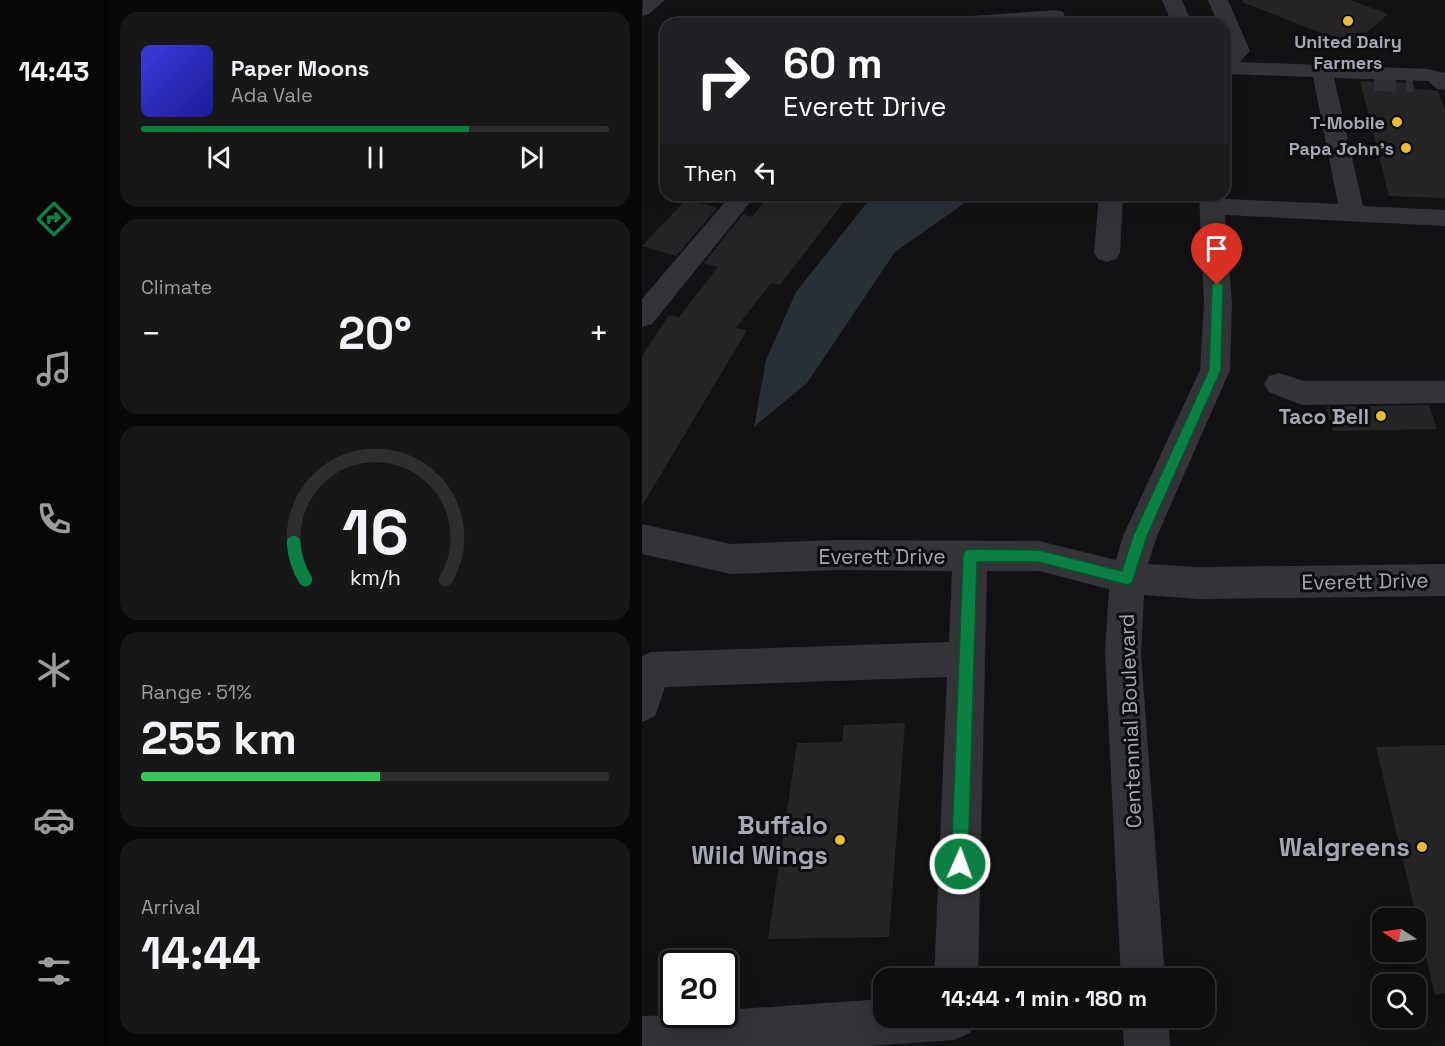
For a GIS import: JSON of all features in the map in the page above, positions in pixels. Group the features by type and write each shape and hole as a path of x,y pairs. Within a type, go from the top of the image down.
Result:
{"street":[{"path":"642,10 655,0"},
{"path":"1172,0 1180,18"},
{"path":"1218,0 1226,18"},
{"path":"1030,18 1058,16"},
{"path":"1230,28 1240,51 1230,61"},
{"path":"1230,67 1428,75 1435,76 1445,84"},
{"path":"1322,71 1352,213"},
{"path":"1353,72 1366,79 1374,80"},
{"path":"1413,81 1445,84"},
{"path":"642,317 739,201"},
{"path":"1107,253 1111,201"},
{"path":"1211,201 1445,218"},
{"name":"Centennial Boulevard","path":"1142,968 1123,653 1127,578 1140,536 1215,370 1218,303 1211,201"},
{"path":"1279,384 1302,393 1445,392"},
{"name":"Everett Drive","path":"642,539 731,559 837,555 1039,556 1127,578 1199,583 1445,580"},
{"path":"956,968 970,556"},
{"path":"642,703 651,670 966,659"},
{"path":"642,1039 873,1023"},
{"path":"1146,1028 1147,1046"}],"shaded area":[{"path":"868,201 967,201 895,252 807,383 754,427 766,360 796,292"}],"building":[{"path":"1243,0 1350,0 1388,14 1352,45 1242,2"},
{"path":"1360,81 1413,83 1415,89 1438,91 1445,111 1445,198 1389,196"},
{"path":"685,201 694,201 717,208 676,256 642,246"},
{"path":"765,201 844,201 780,285 771,283 736,328 747,330 642,506 642,356 669,315 679,317 718,267 704,263 743,214 752,217"},
{"name":"Taco Bell","path":"1429,405 1437,429 1333,431 1326,407"},
{"name":"Buffalo Wild Wings","path":"905,723 889,937 768,939 797,743 842,742 844,725"},
{"name":"Walgreens","path":"1445,745 1445,993 1435,995 1426,957 1426,908 1414,908 1376,747"}],"tunnel":[{"path":"1374,80 1413,81"}],"place":[{"name":"United Dairy Farmers","path":"1348,21"},
{"name":"T-Mobile","path":"1397,122"},
{"name":"Papa John's","path":"1406,148"},
{"name":"Taco Bell","path":"1381,416"},
{"name":"Buffalo Wild Wings","path":"840,840"},
{"name":"Walgreens","path":"1422,847"}],"route":[{"path":"960,864 970,556 1039,556 1127,578 1140,536 1215,370 1217,285"}]}
